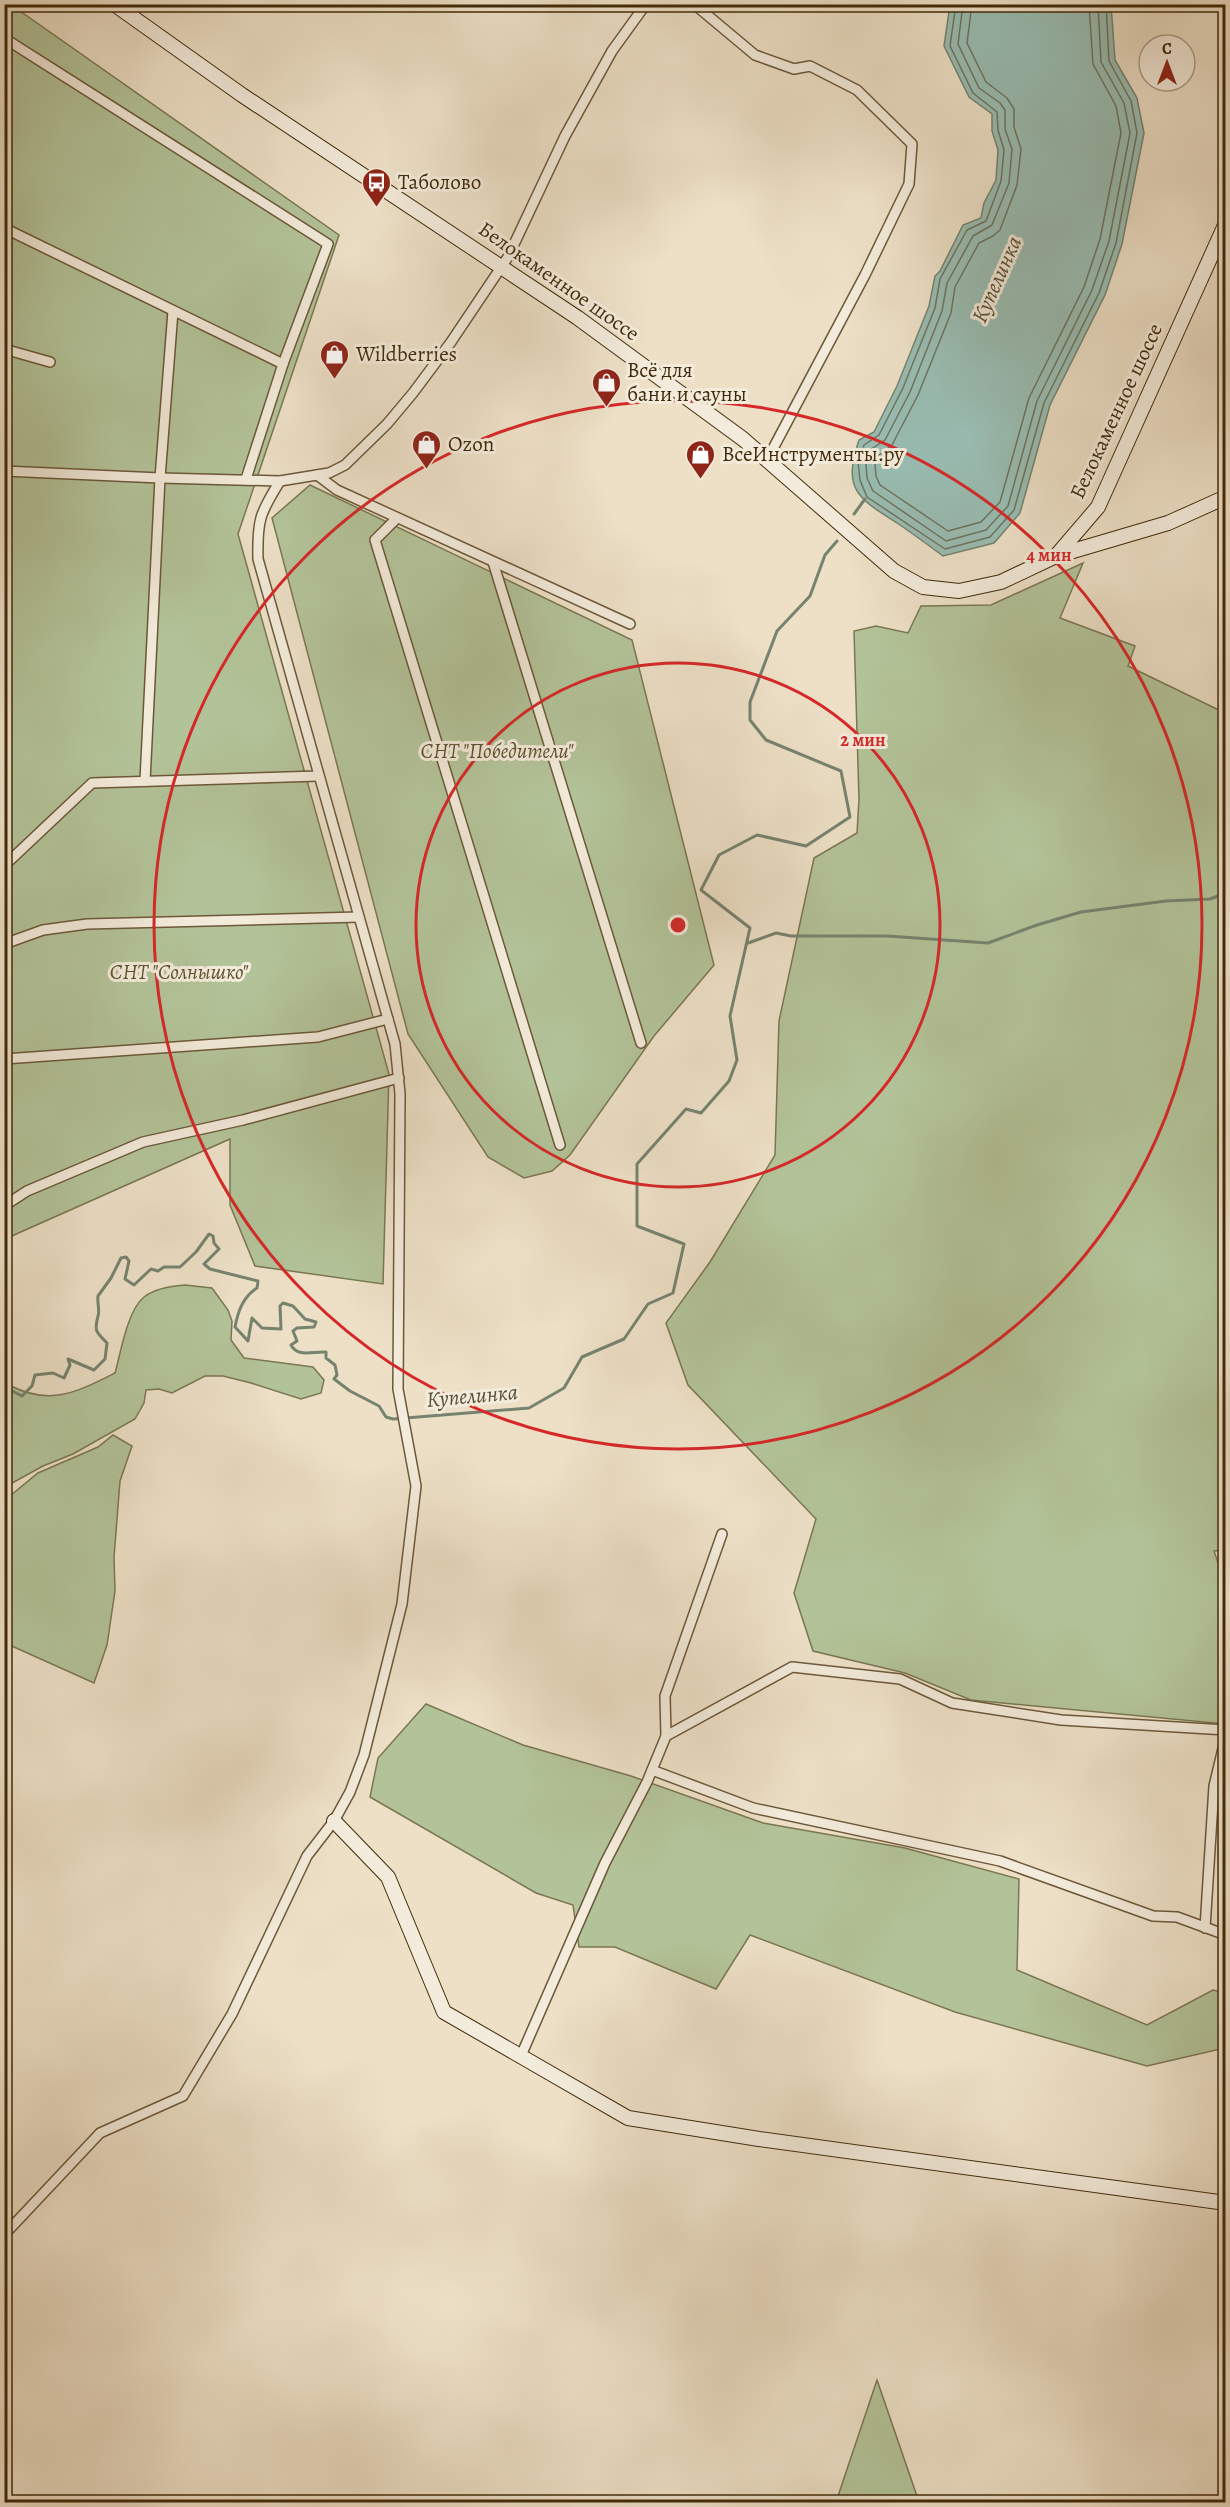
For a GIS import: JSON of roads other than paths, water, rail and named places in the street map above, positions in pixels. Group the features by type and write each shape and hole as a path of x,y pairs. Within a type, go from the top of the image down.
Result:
{"main road":[{"name":"Белокаменное шоссе","path":"114,4 242,95 578,318 743,439 894,571 923,587 958,591 1000,582 1056,556 1098,507 1226,223"},
{"path":"1056,556 1168,523 1226,497"},
{"path":"334,1821 388,1877 444,2012 520,2058 628,2118 770,2141 1226,2203"}],"street":[{"path":"4,471 280,481 317,476 345,465 387,424 451,342 502,266 566,136 612,51 646,4"},
{"path":"694,4 755,55 794,69 810,66 857,90 912,144 909,184 865,275 767,460"},
{"path":"4,38 328,244 283,364 246,478"},
{"path":"4,228 283,364"},
{"path":"145,781 160,478 173,311"},
{"path":"4,349 50,362"},
{"path":"317,476 337,490 630,624"},
{"path":"4,2235 100,2133 183,2096 232,2014 307,1856 334,1821 350,1792 364,1755 402,1604 416,1486 400,1406 399,1078 395,1044 258,559 257,535 262,510 280,481"},
{"path":"397,518 375,540 560,1145"},
{"path":"493,562 641,1043"},
{"path":"4,866 92,783 319,776"},
{"path":"4,944 43,930 87,924 359,916"},
{"path":"4,1059 318,1037 388,1019"},
{"path":"4,1206 27,1191 143,1142 243,1120 399,1078"},
{"path":"520,2058 605,1863 652,1770 666,1736 665,1696 694,1607 722,1534"},
{"path":"666,1736 792,1667 900,1679 952,1703 1061,1720 1226,1730"},
{"path":"1205,1928 1214,1786 1226,1736"},
{"path":"652,1770 753,1808 1000,1861 1153,1916 1177,1917 1226,1935"}],"water":[{"path":"950,5 1111,5 1115,60 1137,98 1144,133 1122,244 1105,295 1050,405 1020,513 994,543 943,556 863,499 853,482 852,471 859,440 874,432 897,386 929,306 935,276 940,271 963,225 981,218 984,203 996,180 998,150 992,131 992,114 969,97 944,46"}],"waterway":[{"name":"Купелинка","path":"854,514 865,499"},
{"name":"Купелинка","path":"4,1387 22,1396 32,1386 35,1375 53,1373 64,1378 70,1365 68,1359 94,1370 105,1359 107,1343 98,1334 96,1328 99,1312 98,1296 111,1278 121,1258 126,1257 129,1261 125,1279 134,1285 151,1269 158,1271 164,1267 180,1267 196,1252 209,1234 213,1236 214,1243 219,1249 204,1264 210,1269 258,1281 257,1288 242,1305 235,1327 248,1341 252,1318 262,1328 281,1329 280,1306 283,1303 293,1306 305,1319 316,1322 314,1327 297,1328 293,1331 297,1341 291,1345 294,1349 302,1353 326,1352 326,1358 335,1365 337,1375 334,1379 350,1391 379,1406 386,1417 393,1419 529,1408 564,1388 582,1357 624,1339 648,1304 673,1293 684,1244 637,1226 637,1164 686,1109 701,1113 729,1081 737,1060 730,1016 750,928 701,890 719,855 757,835 806,846 850,817 841,771 766,740 750,720 750,702 777,631 810,596 825,555 837,541"},
{"path":"748,943 776,933 791,936 887,936 988,943 1081,912 1166,901 1210,899 1226,893"}],"place":[{"name":"Таболово","path":"377,208"},
{"name":"Wildberries","path":"335,380"},
{"name":"Всё для бани и сауны","path":"606,408"},
{"name":"Ozon","path":"427,470"},
{"name":"ВсеИнструменты.ру","path":"701,480"}],"park label":[{"name":"СНТ \"Победители\"","path":"497,751"},
{"name":"СНТ \"Солнышко\"","path":"179,972"}]}
